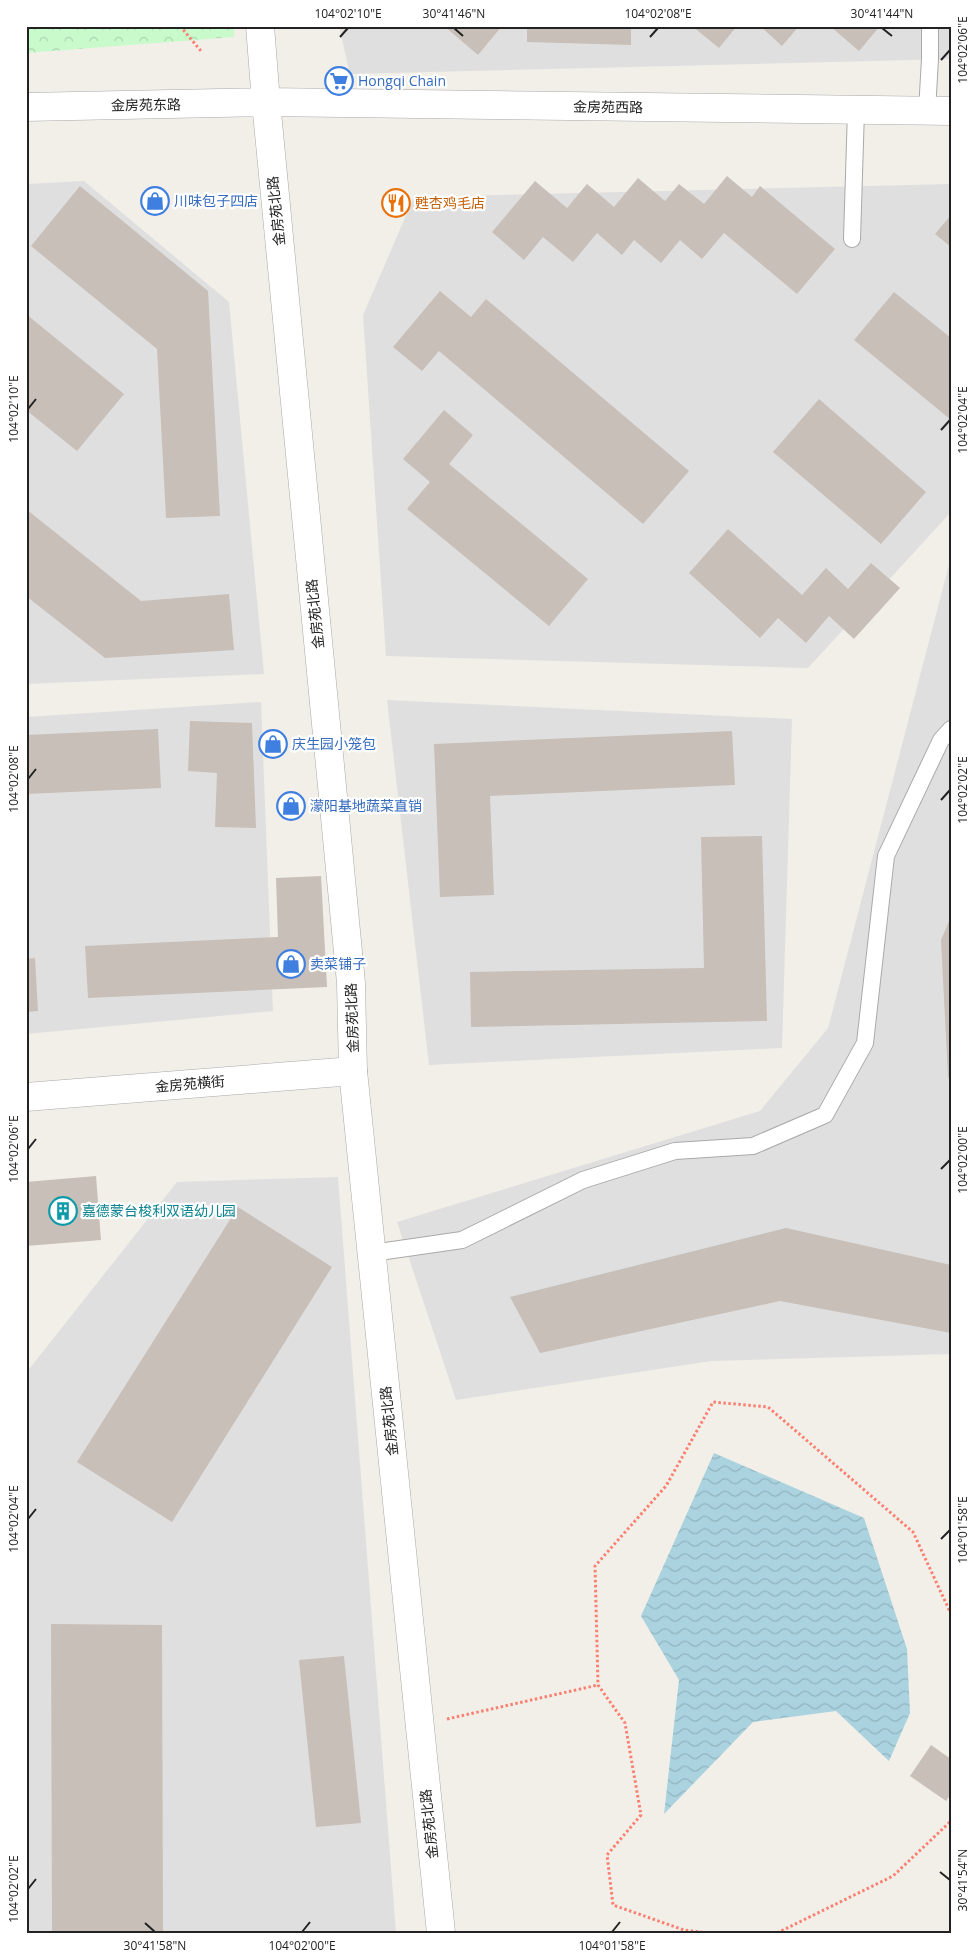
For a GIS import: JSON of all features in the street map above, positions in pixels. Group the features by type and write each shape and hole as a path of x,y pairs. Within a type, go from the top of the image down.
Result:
{"street":[{"name":"金房苑北路","path":"260,26 351,983 353,1071 440,1933"},
{"name":"金房苑东路","path":"26,107 266,102"},
{"name":"金房苑西路","path":"266,102 939,111"},
{"name":"金房苑横街","path":"26,1097 353,1071"}],"lane":[{"path":"930,26 930,59 939,111"},
{"path":"852,239 856,110"},
{"path":"372,1254 462,1240 583,1180 675,1151 753,1146 825,1115 865,1043 886,856 941,740 951,729"}],"path":[{"path":"180,26 201,51"},
{"path":"708,1933 684,1930 613,1905 607,1855 641,1815 625,1723 598,1685 595,1566 666,1486 713,1402 768,1407 913,1532 951,1614"},
{"path":"419,1725 598,1685"},
{"path":"777,1933 893,1876 951,1821"}],"shaded area":[{"path":"339,26 951,26 951,59 350,74"},
{"path":"84,181 229,302 264,674 26,684 26,184"},
{"path":"951,184 951,512 808,668 386,656 363,315 414,197"},
{"path":"951,557 951,1354 711,1361 456,1400 397,1222 760,1111 828,1028"},
{"path":"387,700 792,719 782,1048 429,1065"},
{"path":"261,702 273,1011 26,1034 26,717"},
{"path":"338,1177 396,1933 26,1933 26,1373 177,1182"}],"green space":[{"path":"26,26 234,26 234,37 26,53"}],"water":[{"path":"714,1453 864,1518 907,1649 910,1713 889,1761 836,1711 753,1722 664,1814 679,1680 641,1616"}],"building":[{"path":"444,26 502,26 478,55"},
{"path":"527,26 631,26 631,45 527,42"},
{"path":"692,26 737,26 719,48"},
{"path":"760,26 799,26 782,46"},
{"path":"830,26 880,26 859,51"},
{"path":"727,176 752,197 760,186 835,249 797,294 724,233 702,259 680,240 661,263 634,240 622,255 597,233 573,262 543,237 524,260 492,232 535,181 567,208 587,184 614,207 638,178 665,201 679,184 704,204"},
{"path":"80,186 208,291 220,516 166,518 157,349 31,246"},
{"path":"951,215 951,247 935,234"},
{"path":"440,291 471,317 486,299 689,471 643,524 439,351 422,371 393,347"},
{"path":"894,292 951,338 951,420 854,340"},
{"path":"26,314 124,394 77,451 26,410"},
{"path":"819,399 926,492 881,544 773,452"},
{"path":"444,410 473,435 449,464 588,579 549,626 407,509 430,482 403,459"},
{"path":"26,509 141,601 229,594 234,650 105,658 26,596"},
{"path":"728,529 802,595 826,568 848,589 871,563 900,588 854,639 829,616 806,643 778,618 760,638 689,573"},
{"path":"190,721 252,723 256,828 215,827 217,773 188,771"},
{"path":"158,729 161,788 26,794 26,735"},
{"path":"732,731 735,785 490,796 494,895 440,897 434,744"},
{"path":"762,836 767,1021 471,1027 470,972 704,968 701,837"},
{"path":"321,876 327,987 88,998 85,946 278,937 276,878"},
{"path":"951,917 951,1084 948,1076 941,940"},
{"path":"35,958 38,1011 26,1012 26,959"},
{"name":"嘉德蒙台梭利双语幼儿园","path":"96,1176 101,1240 26,1246 26,1182"},
{"path":"238,1207 332,1267 172,1522 77,1462"},
{"path":"786,1228 951,1265 951,1333 780,1301 540,1353 510,1297"},
{"path":"51,1624 162,1625 163,1933 52,1933"},
{"path":"344,1656 361,1823 316,1827 299,1660"},
{"path":"931,1745 951,1759 951,1794 946,1801 910,1776"}],"place":[{"name":"Hongqi Chain","path":"339,81"},
{"name":"川味包子四店","path":"155,201"},
{"name":"甦杏鸡毛店","path":"396,203"},
{"name":"庆生园小笼包","path":"273,744"},
{"name":"濛阳基地蔬菜直销","path":"291,806"},
{"name":"卖菜铺子","path":"291,964"},
{"name":"嘉德蒙台梭利双语幼儿园","path":"63,1211"}]}
